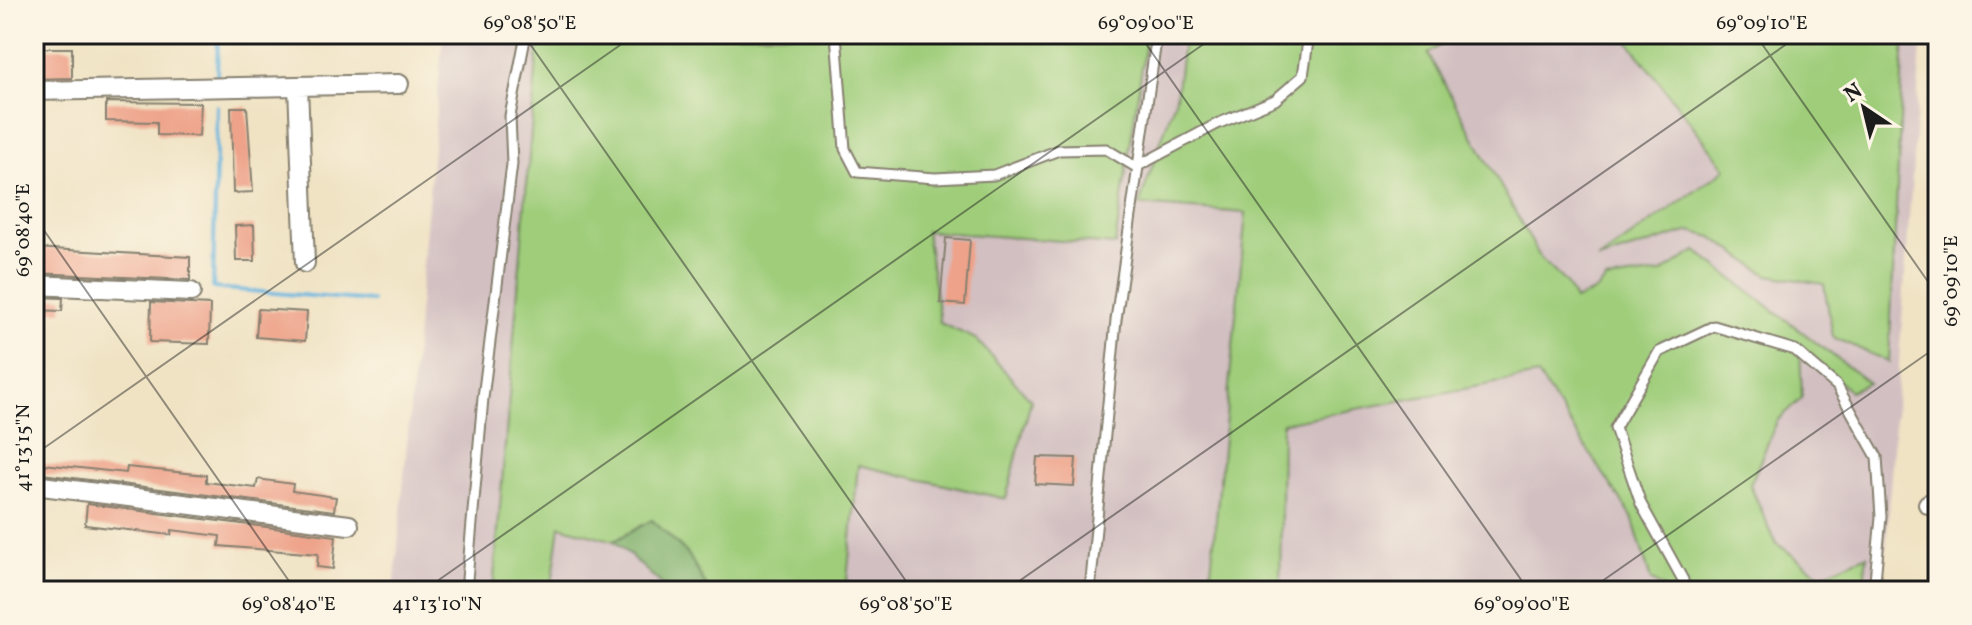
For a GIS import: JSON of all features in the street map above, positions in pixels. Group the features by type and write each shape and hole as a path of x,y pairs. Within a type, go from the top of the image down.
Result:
{"street":[{"path":"34,91 399,84"},
{"path":"298,86 305,263"},
{"path":"34,285 191,292"},
{"path":"34,485 349,525"}],"lane":[{"path":"466,591 483,398 512,164 510,116 526,34"},
{"path":"836,34 845,149 857,172 935,178 994,175 1059,150 1106,149 1136,167"},
{"path":"1090,591 1116,320 1157,34"},
{"path":"1136,167 1217,124 1275,100 1303,76 1309,34"},
{"path":"1682,591 1683,580 1641,504 1615,428 1659,352 1714,326 1795,350 1837,386 1877,457 1881,517 1874,591"}],"shaded area":[{"path":"443,34 1922,34 1883,591 394,591"}],"green space":[{"path":"539,34 1147,34 1115,245 926,231 940,323 976,339 1031,400 1006,499 858,465 846,591 709,591 688,554 652,520 614,541 560,526 551,591 493,591"},
{"path":"1184,34 1456,34 1428,54 1541,259 1566,283 1575,300 1596,291 1606,280 1661,273 1696,251 1869,383 1850,391 1800,347 1802,398 1777,421 1750,485 1776,543 1821,575 1867,555 1863,591 1668,591 1651,580 1632,517 1538,375 1282,423 1280,591 1209,591 1246,213 1139,205 1176,97"},
{"path":"1623,34 1904,34 1889,362 1833,337 1824,284 1768,275 1712,237 1690,231 1598,260 1726,169"},
{"path":"652,520 688,554 709,591 669,591 614,541"}],"building":[{"path":"34,48 72,48 72,78 34,79"},
{"path":"106,102 201,103 199,136 157,135 157,122 106,121"},
{"path":"231,107 247,107 253,192 233,193"},
{"path":"254,225 255,261 236,261 235,226"},
{"path":"946,238 970,240 965,305 940,303"},
{"path":"34,248 190,257 190,280 34,273"},
{"path":"34,297 63,298 62,311 34,310"},
{"path":"151,302 210,305 209,344 150,342"},
{"path":"258,309 307,312 305,341 256,337"},
{"path":"1037,457 1076,458 1074,486 1035,484"},
{"path":"34,463 126,473 127,467 206,475 206,482 256,488 258,479 293,484 292,491 336,497 334,511 34,473"},
{"path":"87,504 336,536 333,569 317,567 318,554 219,546 220,536 172,530 171,535 85,525"}],"waterway":[{"path":"217,78 218,34"},
{"path":"217,106 213,288 372,301"}]}
